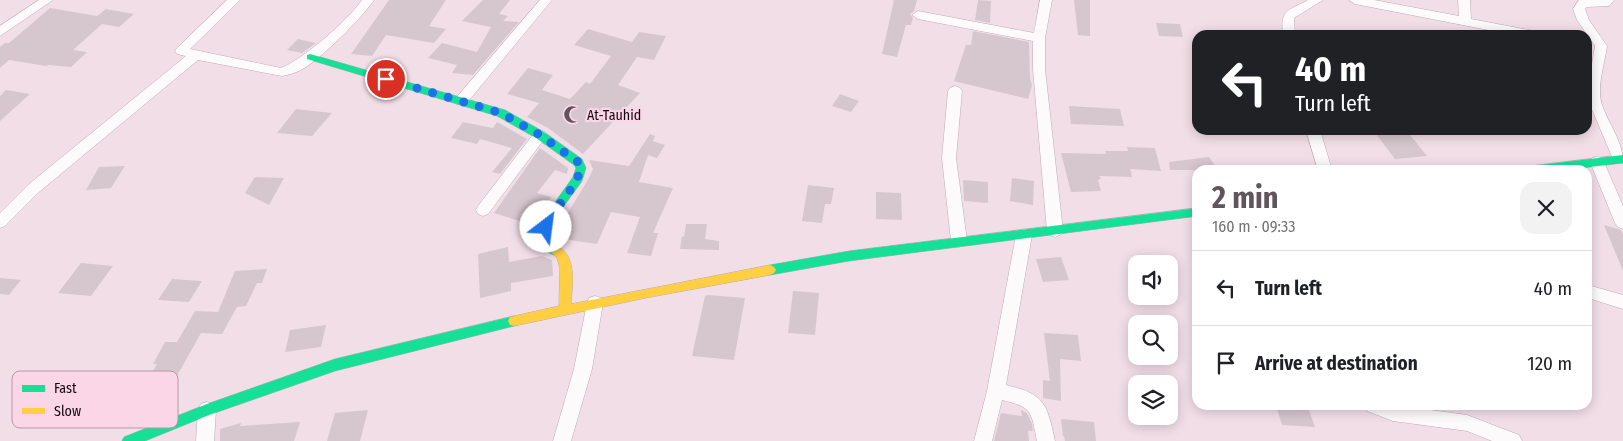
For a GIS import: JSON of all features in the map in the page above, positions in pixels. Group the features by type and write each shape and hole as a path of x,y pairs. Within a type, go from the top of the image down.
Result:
{"main road":[{"path":"310,57 501,113 540,135 578,162 581,168 578,178 552,215 540,239 543,245 561,253 566,262 565,309"},
{"path":"1573,165 1621,159"},
{"path":"178,422 309,373 379,353 565,309 840,257 1055,232 1192,213"},
{"path":"129,441 162,428"}],"street":[{"path":"0,32 47,0"},
{"path":"234,0 181,51 282,72 296,67 310,57 360,12 368,0"},
{"path":"461,101 546,0"},
{"path":"1046,0 1039,38 1040,80 1055,232"},
{"path":"1288,30 1287,20 1289,16 1316,0"},
{"path":"1355,0 1507,30"},
{"path":"1464,0 1465,22"},
{"path":"1591,30 1583,20 1579,8 1583,3 1605,3 1608,0"},
{"path":"918,16 1039,38"},
{"path":"1592,31 1599,40 1601,48 1593,94 1595,104 1621,159"},
{"path":"1592,46 1601,48"},
{"path":"0,222 34,188 196,55"},
{"path":"955,91 949,158 959,242"},
{"path":"484,210 540,135"},
{"path":"1314,135 1324,165"},
{"path":"1597,162 1623,223"},
{"path":"983,441 996,391 1024,235"},
{"path":"1592,293 1623,302"},
{"path":"562,441 583,370 595,303"},
{"path":"996,391 1028,398 1035,404 1041,417 1046,441"},
{"path":"205,441 207,410"},
{"path":"1386,410 1393,413 1467,423 1514,441"}],"building":[{"path":"389,0 446,0 429,26 446,29 434,43 386,35 372,56 351,54"},
{"path":"483,0 510,0 499,14 508,16 503,21 519,22 473,75 452,73 457,65 428,58 442,43 477,52 491,27 462,21"},
{"path":"894,0 917,0 914,11 910,14 913,18 911,25 906,25 897,57 882,54"},
{"path":"978,0 991,1 990,23 975,20"},
{"path":"1074,0 1090,0 1090,36 1078,35"},
{"path":"50,8 97,16 106,9 134,14 119,27 102,24 73,50 87,52 71,67 46,66 9,60 0,68 0,47 5,43 9,43"},
{"path":"1156,23 1180,24 1183,37 1159,36"},
{"path":"588,29 632,42 639,32 666,36 654,60 637,57 618,85 640,93 583,154 548,128 527,117 539,103 507,94 528,68 553,75 542,90 570,99 586,82 590,84 611,56 574,45"},
{"path":"973,31 1029,42 1030,79 1032,85 1028,99 954,81 966,45 971,45"},
{"path":"298,39 316,43 302,53 287,50"},
{"path":"6,90 30,94 0,121 0,96"},
{"path":"840,94 859,101 851,112 832,106"},
{"path":"1069,106 1120,109 1124,126 1071,124"},
{"path":"296,109 332,113 312,136 277,133"},
{"path":"463,122 493,128 497,122 527,139 500,174 492,172 512,148 480,139 477,144 451,138"},
{"path":"650,134 655,136 653,141 665,145 657,158 648,155 639,182 673,188 653,233 658,233 651,256 627,253 640,217 611,212 597,244 556,238 567,234 557,231 589,178 593,169 589,160 629,166"},
{"path":"1377,135 1410,135 1427,156 1395,159"},
{"path":"1127,147 1155,148 1161,171 1130,169 1132,177 1099,176 1101,179 1098,180 1101,191 1071,192 1061,153 1106,154 1105,151 1128,151"},
{"path":"540,148 568,168 567,174 555,170 537,193 551,197 543,210 529,206 519,221 494,213"},
{"path":"1209,157 1215,165 1192,165 1192,170 1170,170 1169,162"},
{"path":"125,166 111,188 86,190 99,167"},
{"path":"255,177 284,178 269,205 245,193"},
{"path":"1012,178 1034,181 1033,205 1010,201"},
{"path":"963,180 988,182 988,203 964,201"},
{"path":"808,185 834,188 831,204 825,204 822,223 802,221"},
{"path":"876,192 901,193 902,220 876,219"},
{"path":"686,224 707,224 705,239 719,241 719,250 680,249"},
{"path":"1604,225 1621,230 1623,235 1623,271"},
{"path":"508,247 509,262 542,256 552,260 553,276 511,283 511,291 480,298 478,254"},
{"path":"1061,257 1069,280 1043,282 1036,259"},
{"path":"81,263 113,266 91,296 58,293"},
{"path":"267,269 262,283 257,283 246,306 237,307 222,334 201,333 178,374 178,371 153,371 157,364 153,364 165,342 177,342 195,311 218,312 235,271"},
{"path":"0,278 21,280 9,295 0,294"},
{"path":"172,279 202,281 189,302 158,300"},
{"path":"793,291 819,293 815,335 788,333"},
{"path":"705,296 745,298 734,360 692,356"},
{"path":"326,325 321,347 285,352 290,330"},
{"path":"1044,333 1078,335 1081,361 1060,359 1061,401 1043,398 1043,380 1050,381"},
{"path":"368,410 360,441 327,441 335,413"},
{"path":"1021,410 1027,413 1032,424 1033,431 1028,431 1029,441 994,441 1001,413 1022,416"},
{"path":"1278,410 1309,410 1315,427 1282,425"},
{"path":"1061,419 1094,422 1096,441 1065,441"},
{"path":"300,422 294,441 220,441 220,429 241,423 240,426"}],"traffic: fast":[{"path":"310,57 501,113 540,135 578,162 581,168 578,178 552,215 540,239 543,245 556,251"},
{"path":"1573,165 1623,159"},
{"path":"770,270 849,256 1192,213"},
{"path":"178,422 335,365 514,321"},
{"path":"129,441 162,428"}],"traffic: slow":[{"path":"556,251 561,255 566,268 565,309"},
{"path":"514,321 645,293 770,270"}],"place":[{"name":"At-Tauhid","path":"573,115"}],"route":[{"path":"386,79 501,113 523,124 578,162 581,168 578,178 552,215 546,227"}]}
